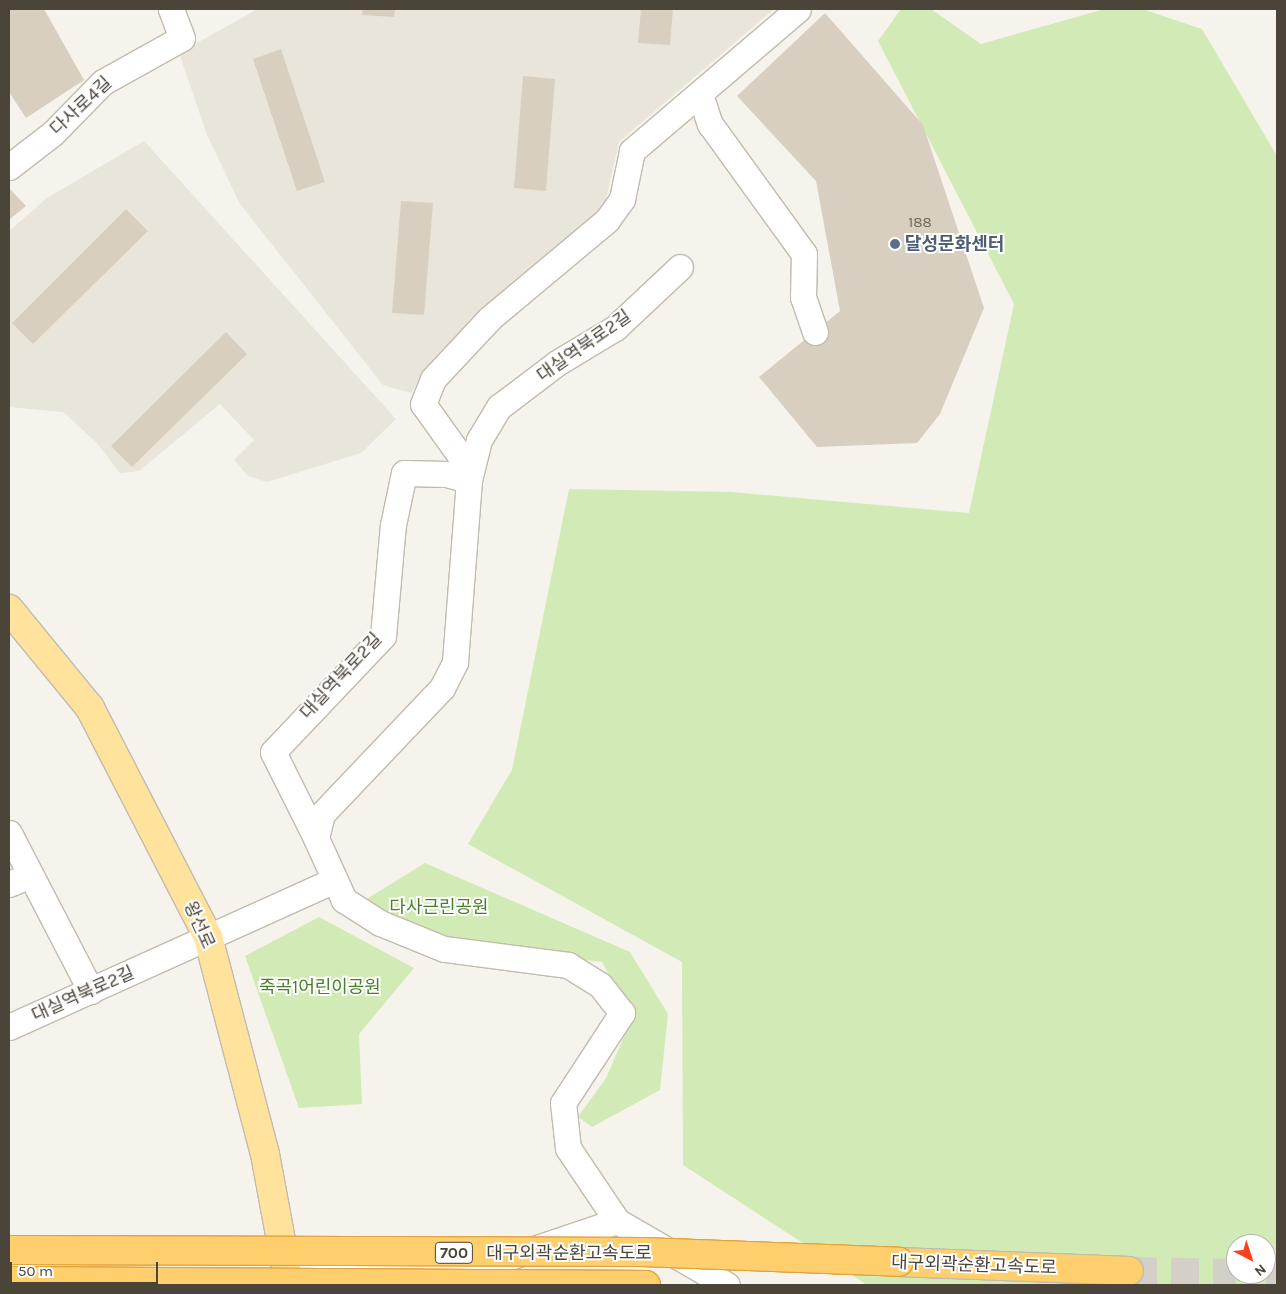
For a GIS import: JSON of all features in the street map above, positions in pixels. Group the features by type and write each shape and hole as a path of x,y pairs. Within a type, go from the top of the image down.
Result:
{"highway":[{"name":"대구외곽순환고속도로","path":"9,1250 643,1252 1129,1271"},
{"name":"대구외곽순환고속도로","path":"9,1281 646,1285"}],"main road":[{"name":"왕선로","path":"9,609 90,708 208,937 265,1154 287,1276"}],"street":[{"name":"다사로4길","path":"9,167 53,133 104,82 182,38 171,9"},
{"path":"470,475 423,404 433,380 490,318 608,220 622,200 632,152 798,9"},
{"path":"700,94 710,124 804,254 802,296 815,332"},
{"name":"대실역북로2길","path":"316,838 322,814 442,688 455,662 470,475 479,440 499,407 557,363 615,328 680,267"},
{"name":"대실역북로2길","path":"9,1027 333,881 316,838 273,752 383,636 393,525 404,473 470,475"},
{"path":"9,833 19,879 91,991"},
{"path":"333,881 344,900 419,940 444,949 568,965 600,985 622,1013 563,1103 568,1148 617,1221 727,1285"},
{"path":"287,1276 341,1267 416,1277 501,1260 617,1221"}],"shaded area":[{"path":"258,9 774,9 619,142 604,208 432,363 411,393 383,385 240,204 207,135 179,53"},
{"path":"144,141 396,419 361,453 267,482 248,476 234,460 254,440 220,404 139,471 120,473 97,443 63,412 9,407 9,231 47,198"}],"green space":[{"path":"901,9 931,9 981,44 1105,9 1142,9 1202,29 1277,156 1277,1285 867,1285 683,1165 682,962 468,844 512,770 569,489 731,492 969,513 1014,304 878,41"},
{"name":"다사근린공원","path":"425,863 630,952 668,1014 660,1090 592,1127 578,1117 606,1078 633,1016 602,962 430,941 357,905"},
{"name":"죽곡1어린이공원","path":"319,917 414,968 359,1034 362,1104 299,1108 245,956"}],"building":[{"path":"9,9 44,9 84,80 26,118 9,92"},
{"path":"363,9 395,9 394,17 362,15"},
{"path":"641,9 673,9 670,45 638,43"},
{"name":"달성문화센터","path":"825,13 923,125 984,308 940,414 917,443 817,447 759,377 840,311 816,181 737,96"},
{"path":"281,49 325,182 297,191 253,59"},
{"path":"523,76 555,79 546,191 514,188"},
{"path":"9,188 26,206 9,220"},
{"path":"401,201 433,203 424,315 392,313"},
{"path":"126,209 148,231 33,344 12,323"},
{"path":"226,332 247,354 132,467 111,446"}],"tunnel":[{"path":"1129,1271 1226,1273"}],"place":[{"name":"달성문화센터","path":"895,244"}]}
